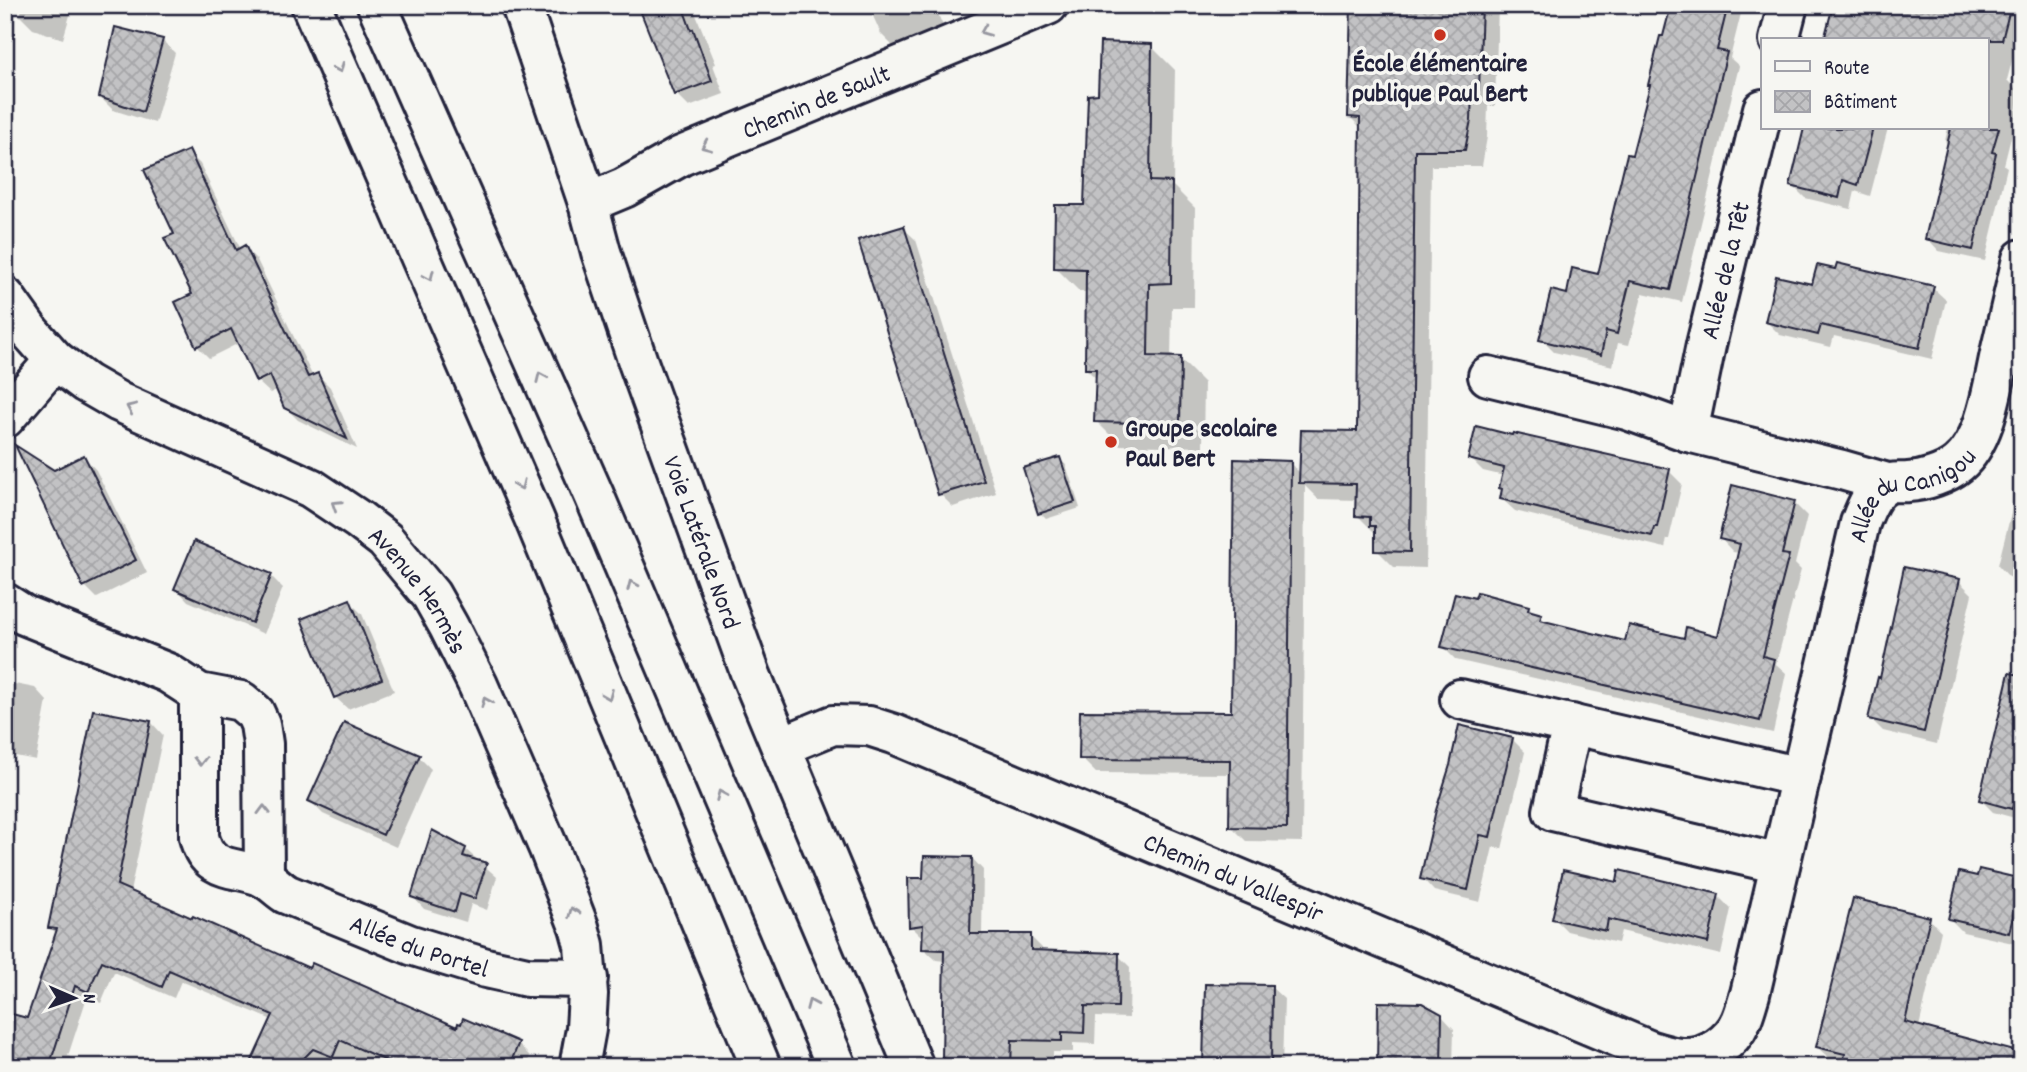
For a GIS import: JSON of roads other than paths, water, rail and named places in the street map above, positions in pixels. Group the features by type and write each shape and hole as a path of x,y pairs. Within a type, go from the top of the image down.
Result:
{"main road":[{"path":"311,5 534,518 761,1067"},
{"path":"377,5 594,495 837,1067"},
{"name":"Voie Latérale Nord","path":"520,5 588,203 601,252 638,362 751,675 914,1067"},
{"name":"Chemin de Sault","path":"588,203 624,188 681,156 1048,5"},
{"path":"1780,38 1788,5"},
{"name":"Allée de la Têt","path":"1688,432 1706,345 1761,117"},
{"name":"Allée du Canigou","path":"1686,1059 1717,1049 1731,1037 1741,1023 1860,523 1876,493 1888,484 1913,482 1943,473 1966,456 1977,439 1987,410 2022,259"},
{"name":"Avenue Hermès","path":"5,297 55,360 86,383 119,402 311,488 385,540 431,595 478,685 579,926 588,978 586,1029 579,1067"},
{"path":"5,418 55,360"},
{"path":"1488,376 1627,410 1688,432 1888,484"},
{"path":"5,603 24,615 168,673 199,693 241,701 255,713 263,744 264,878"},
{"name":"Allée du Portel","path":"199,693 199,837 201,847 207,855 222,866 264,878 286,894 411,945 486,968 527,977 588,978"},
{"path":"1460,699 1801,777"},
{"path":"1572,724 1553,811 1780,864"},
{"name":"Chemin du Vallespir","path":"782,746 833,725 869,726 894,734 1651,1051 1686,1059"}],"place":[{"name":"École élémentaire publique Paul Bert","path":"1440,35"},
{"name":"Groupe scolaire Paul Bert","path":"1111,442"}]}
